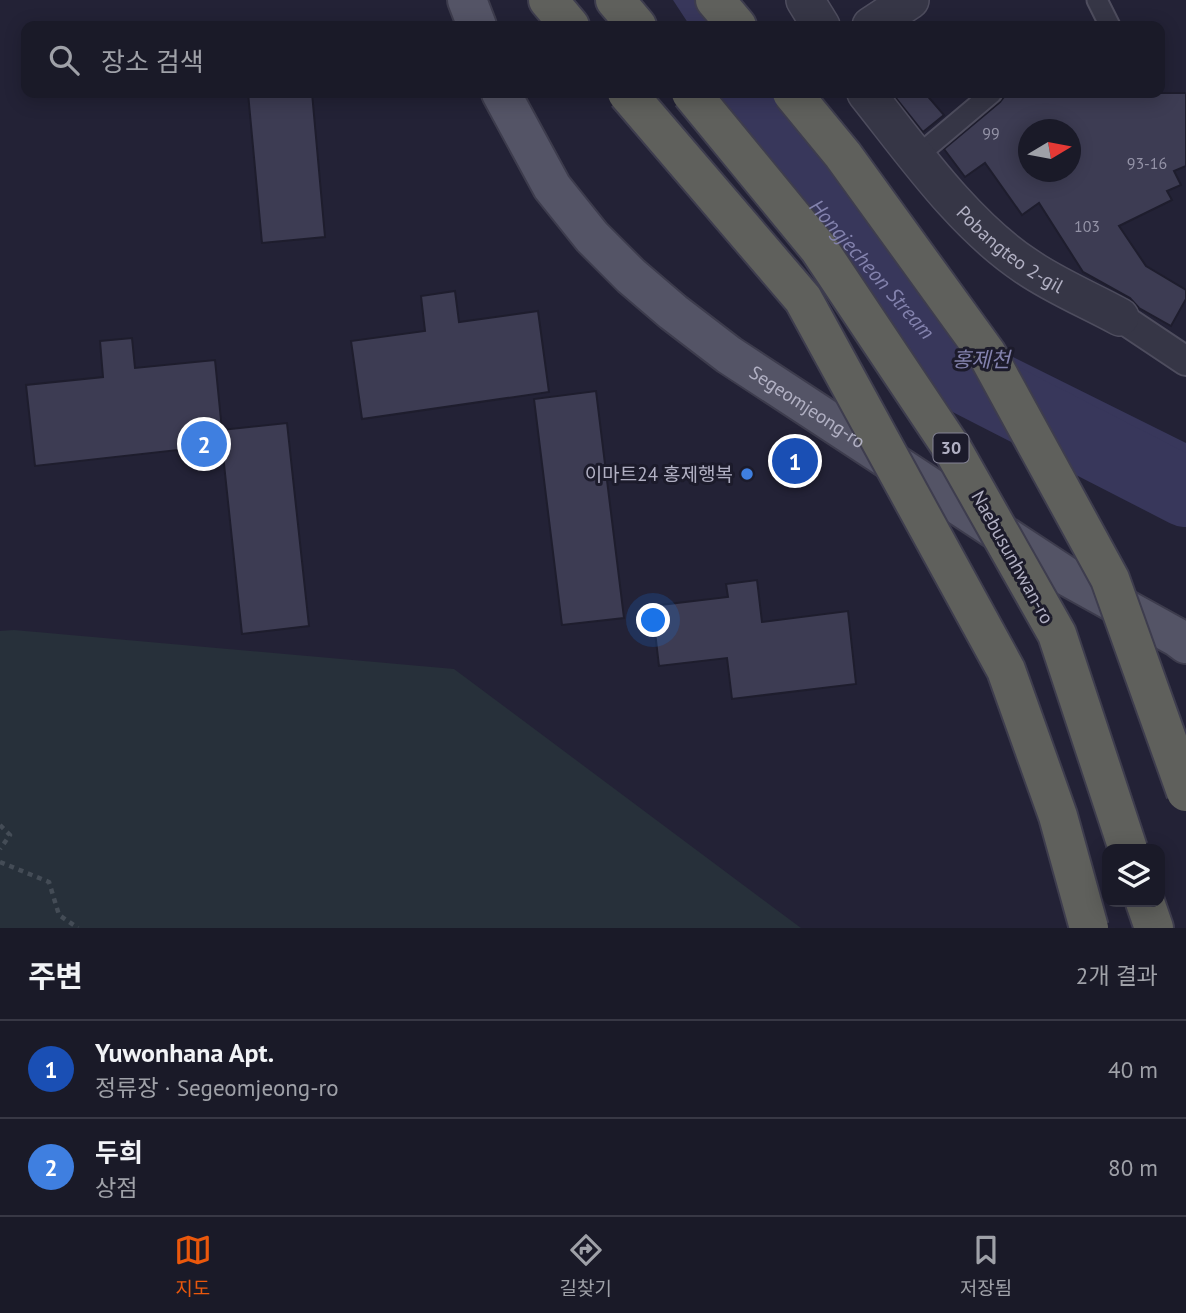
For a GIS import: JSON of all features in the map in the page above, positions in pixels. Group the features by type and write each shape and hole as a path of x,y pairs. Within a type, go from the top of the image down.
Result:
{"highway":[{"path":"548,0 566,21"},
{"path":"615,0 632,21"},
{"path":"715,0 733,21"},
{"path":"631,98 803,299 1006,670 1058,816 1090,928"},
{"name":"Naebusunhwan-ro","path":"695,98 819,250 953,450 1056,634 1126,844"},
{"path":"796,98 843,155 987,354 1110,579 1186,792"},
{"path":"1147,907 1154,928"}],"main road":[{"path":"467,0 475,21"},
{"name":"Segeomjeong-ro","path":"504,98 552,187 592,237 631,276 673,312 729,355 1066,576 1183,637"}],"street":[{"path":"805,0 818,21"},
{"path":"878,21 910,0"},
{"name":"Pobangteo 2-gil","path":"870,98 936,182 998,245 1027,267 1121,317"},
{"path":"1121,317 1186,361"}],"lane":[{"path":"1097,0 1108,21"},
{"path":"916,157 986,98"}],"path":[{"path":"0,825 10,835 0,849"},
{"path":"0,862 49,883 59,915 78,928"}],"shaded area":[{"path":"14,630 454,669 801,928 0,928 0,631"}],"water":[{"path":"673,0 722,0 735,21 687,21"},
{"name":"홍제천","path":"735,98 783,98 1005,353 1186,443 1186,492 969,381 772,155"}],"building":[{"path":"1165,93 1186,93 1186,166 1174,171 1181,185 1167,191 1172,200 1119,226 1146,266 1186,290 1186,299 1171,326 1139,308 1130,298 1083,272 1039,203 1022,215 985,163 965,177 944,149 1003,98 1165,98"},
{"path":"248,98 312,98 325,237 262,243"},
{"path":"896,98 929,98 944,115 923,132"},
{"path":"455,291 459,322 538,311 549,392 362,419 351,341 425,331 421,296"},
{"path":"132,338 135,368 215,360 222,430 287,423 309,626 242,634 222,445 35,466 26,385 103,377 100,341"},
{"path":"596,391 624,618 562,625 534,399"},
{"path":"757,580 762,622 848,611 856,684 732,699 727,658 659,666 652,606 728,597 726,584"}],"waterway":[{"name":"Hongjecheon Stream","path":"738,98 772,155 969,381 1186,492"}],"place":[{"name":"두희","path":"204,444"},
{"name":"Yuwonhana Apt.","path":"795,461"},
{"name":"이마트24 홍제행복","path":"747,474"}]}
